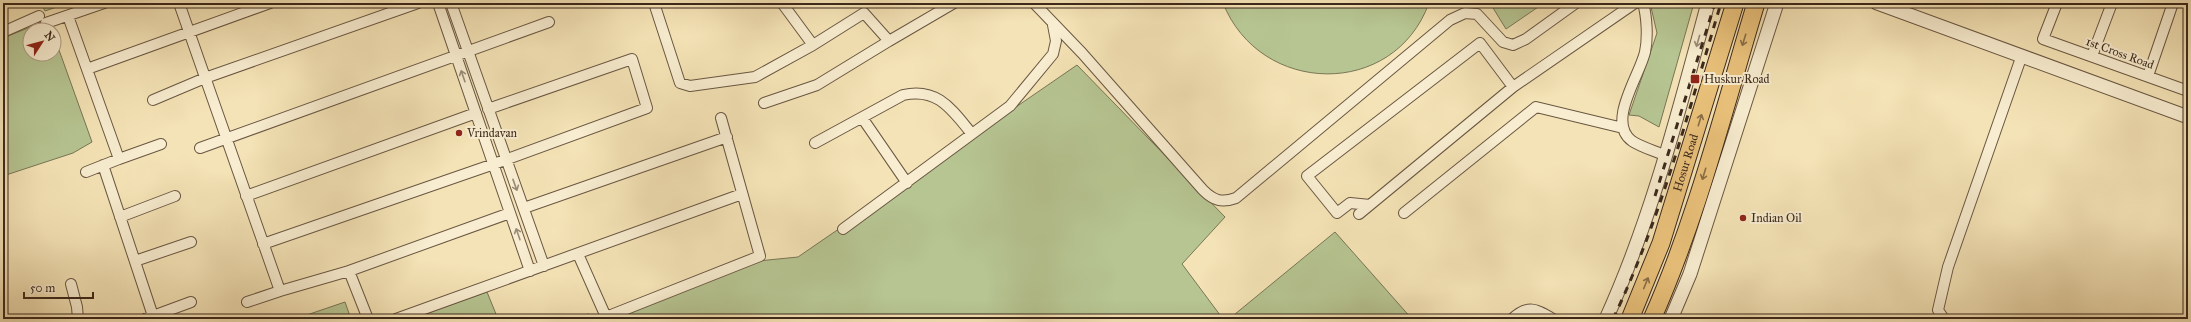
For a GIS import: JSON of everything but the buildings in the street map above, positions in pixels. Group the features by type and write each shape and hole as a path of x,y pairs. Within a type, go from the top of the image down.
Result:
{"highway":[{"name":"Hosur Road","path":"1630,319 1661,243 1735,3"},
{"name":"Hosur Road","path":"1652,319 1669,281 1697,197 1756,3"}],"street":[{"path":"3,32 43,20 68,16 104,3"},
{"path":"179,3 280,292"},
{"path":"87,69 270,3"},
{"path":"153,100 205,78 418,3"},
{"path":"438,3 530,271"},
{"path":"451,3 544,266"},
{"path":"654,3 680,83 690,86 755,77 813,45 864,13 889,41"},
{"path":"782,3 813,45"},
{"path":"764,104 817,85 954,3"},
{"path":"1034,3 1082,53 1203,190 1218,201 1227,201 1236,198 1450,20 1465,13 1477,14 1503,42 1514,45 1576,3"},
{"path":"1359,214 1513,87 1635,3"},
{"path":"1643,3 1646,12 1645,52 1622,112 1623,128 1631,140 1666,156"},
{"path":"1606,319 1628,271 1666,156 1708,3"},
{"path":"1671,319 1692,267 1777,3"},
{"path":"1877,3 2188,117"},
{"name":"1st Cross Road","path":"2057,3 2043,39 2188,91"},
{"path":"2092,56 2112,3"},
{"path":"2148,76 2173,3"},
{"path":"68,16 119,159"},
{"path":"200,148 549,22"},
{"path":"843,229 1010,106 1053,54 1056,41 1053,24"},
{"path":"1370,205 1350,203 1337,213 1307,176 1480,43 1513,87"},
{"path":"1944,319 1936,314 1948,267 2022,55"},
{"path":"263,244 506,160 647,108 632,59 488,109"},
{"path":"815,143 863,119 903,95 916,92 927,94 943,101 972,134"},
{"path":"1404,213 1536,107 1623,128"},
{"path":"246,196 476,113"},
{"path":"578,254 606,317 760,256 721,118"},
{"path":"863,119 907,183"},
{"path":"524,208 726,137"},
{"path":"86,172 161,144"},
{"path":"103,165 135,261 149,318 191,302"},
{"path":"396,319 742,194"},
{"path":"120,217 175,196"},
{"path":"247,302 349,271 510,212"},
{"path":"135,261 190,242"},
{"path":"349,271 368,319"},
{"path":"71,284 78,319"},
{"path":"1512,319 1523,311 1537,309 1553,319"}],"green space":[{"path":"41,3 68,3 45,11"},
{"path":"1223,3 1429,3 1412,34 1387,57 1358,70 1327,74 1295,69 1266,56 1241,34"},
{"path":"1490,3 1544,3 1506,29"},
{"path":"1650,3 1694,3 1659,127 1639,116 1629,115 1657,33"},
{"path":"22,30 22,62 62,62 62,58 92,142 73,153 6,175 3,155 3,38"},
{"path":"1077,65 1225,217 1182,264 1223,319 609,319 758,261 798,257"},
{"path":"1335,232 1412,319 1229,319"},
{"path":"487,292 498,319 412,319"},
{"path":"345,302 351,319 295,319"},
{"path":"589,314 592,319 562,319"}],"railway":[{"path":"1655,196 1715,3"},
{"path":"1613,319 1646,242 1660,203 1721,3"}],"place":[{"name":"Huskur Road","path":"1695,79"},
{"name":"Vrindavan","path":"459,133"},
{"name":"Indian Oil","path":"1743,218"}]}
